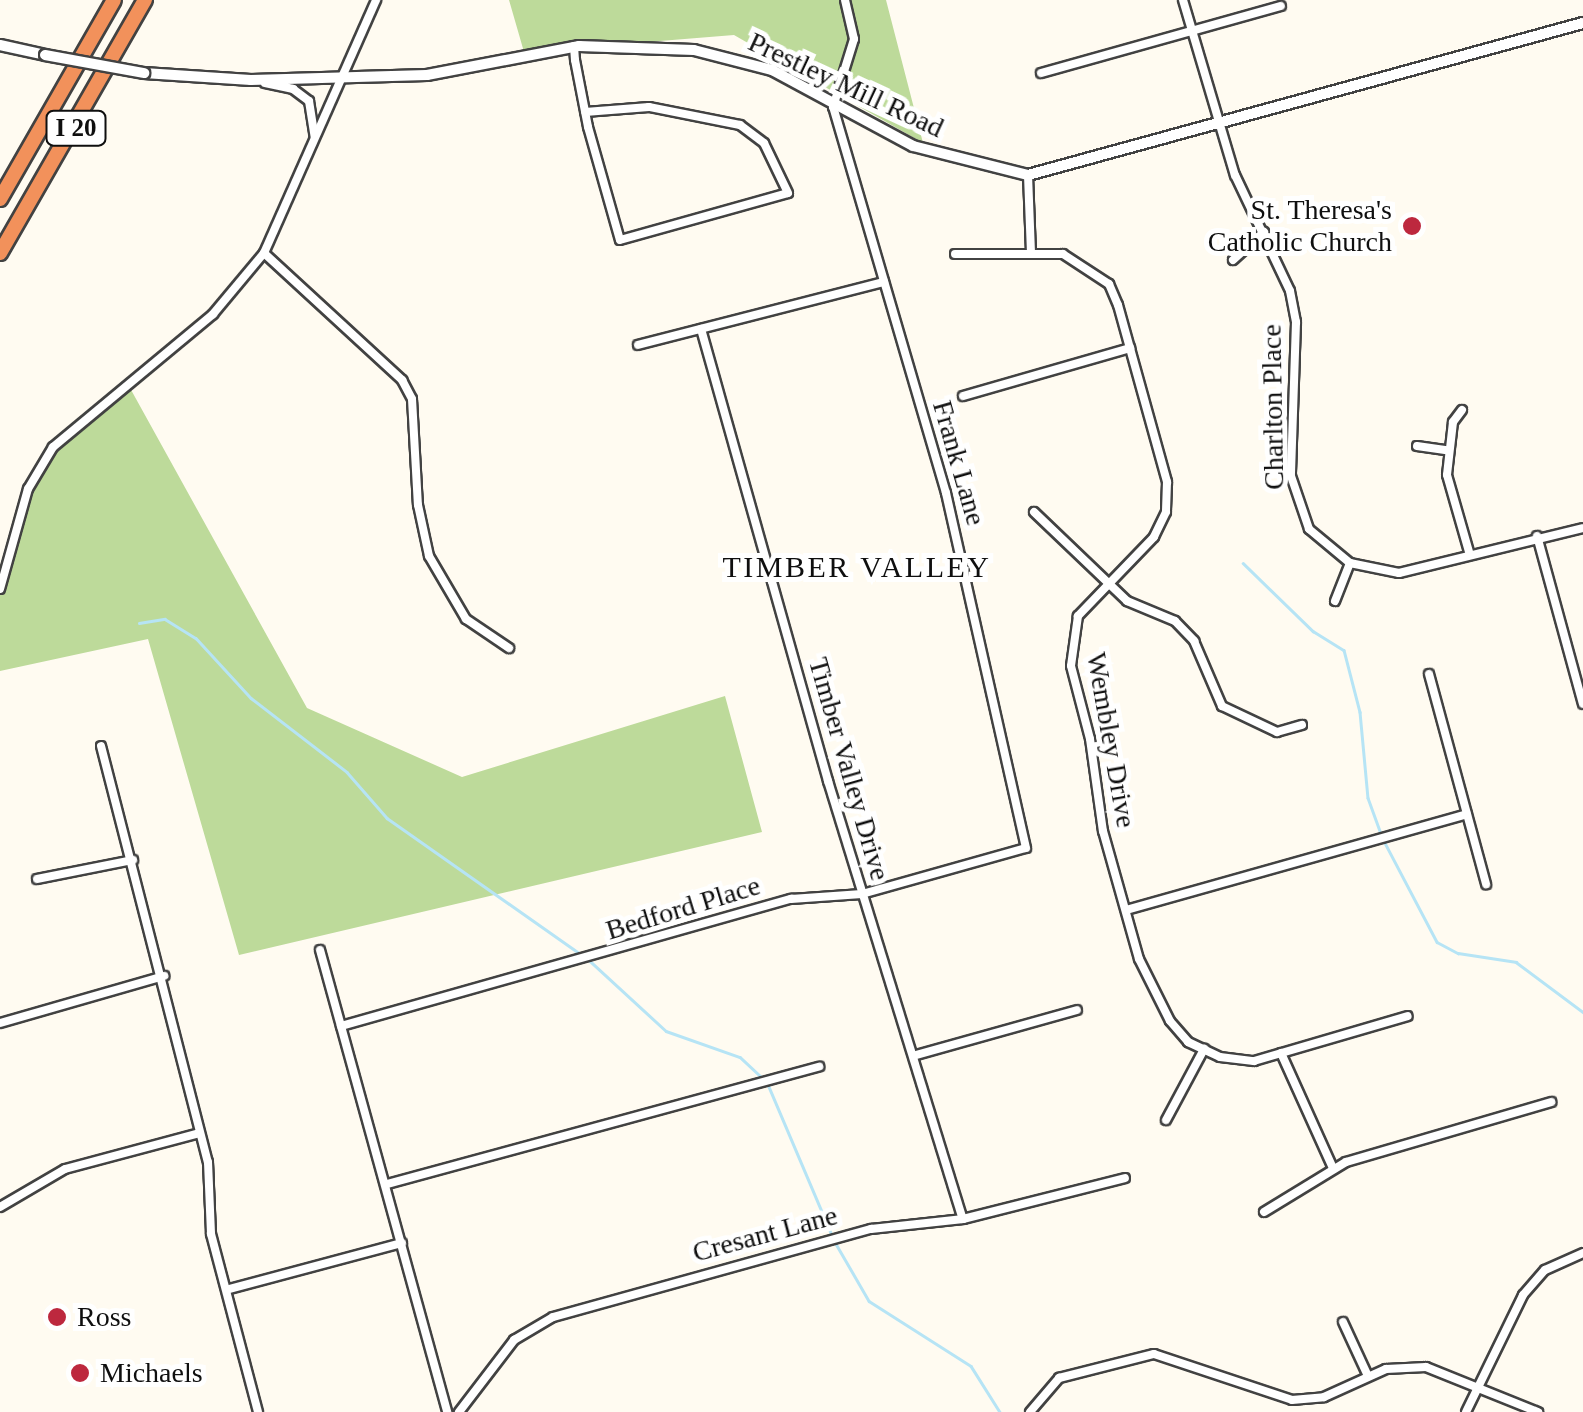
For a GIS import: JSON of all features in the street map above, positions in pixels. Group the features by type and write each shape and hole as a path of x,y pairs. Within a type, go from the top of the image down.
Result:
{"highway":[{"name":"I 20","path":"0,199 114,0"},
{"name":"I 20","path":"0,253 145,0"}],"street":[{"path":"0,590 28,489 52,447 213,314 264,253 376,0"},
{"path":"833,106 854,39 845,0"},
{"name":"Charlton Place","path":"1183,0 1217,123 1284,272 1296,322 1294,493 1309,530 1350,563 1399,573 1537,536 1583,528"},
{"path":"1041,73 1281,6"},
{"name":"Prestley Mill Road","path":"0,45 144,73 251,80 427,74 574,46 723,54 772,70 914,146 1028,175 1583,22"},
{"path":"574,46 585,112 620,240 788,193 764,143 740,125 649,107 585,112"},
{"name":"Prestley Mill Road","path":"251,80 293,88 309,101 315,141"},
{"name":"Frank Lane","path":"833,106 946,493 1027,834"},
{"path":"1028,175 1031,254"},
{"path":"1232,260 1264,232"},
{"path":"264,253 402,380 412,399 418,505 429,556 466,618 508,648"},
{"name":"Wembley Drive","path":"954,254 1063,254 1109,284 1130,348 1166,482 1166,512 1154,537 1078,616 1070,666 1126,910 1140,959 1170,1020 1204,1049 1254,1061 1408,1016"},
{"path":"638,346 884,282"},
{"name":"Timber Valley Drive","path":"701,329 862,894 916,1055 964,1218"},
{"path":"963,396 1130,348"},
{"path":"1462,410 1447,450 1446,475 1470,555"},
{"path":"1417,446 1447,450"},
{"path":"1034,512 1108,584 1184,631 1222,706 1277,732 1302,725"},
{"path":"1537,536 1583,704"},
{"path":"1335,601 1350,563"},
{"path":"1429,674 1486,884"},
{"path":"101,746 164,976 170,1028 208,1162 212,1234 258,1412"},
{"path":"1126,910 1467,814"},
{"name":"Bedford Place","path":"342,1026 791,899 862,894 1008,856 1026,848 1027,834"},
{"path":"37,878 133,860"},
{"path":"320,950 447,1412"},
{"path":"0,1023 164,976"},
{"path":"916,1055 1077,1010"},
{"path":"1166,1120 1204,1049"},
{"path":"1280,1053 1334,1168"},
{"path":"387,1184 820,1068"},
{"path":"1264,1212 1334,1168 1552,1102"},
{"path":"0,1207 66,1170 199,1132"},
{"name":"Cresant Lane","path":"459,1412 514,1340 553,1317 871,1229 964,1218 1125,1178"},
{"path":"229,1289 402,1244"},
{"path":"1466,1412 1523,1295 1545,1270 1583,1253"},
{"path":"1343,1322 1367,1374"},
{"path":"1030,1412 1059,1378 1133,1355 1172,1356 1273,1399 1324,1397 1367,1374 1426,1367 1538,1412"}],"green space":[{"path":"509,0 886,0 923,143 734,35 524,52"},
{"path":"130,388 307,708 462,777 725,696 762,832 239,955 148,639 0,671 0,589 28,489 53,447"}],"waterway":[{"path":"1243,563 1313,631 1344,650 1360,712 1368,798 1381,834"},
{"path":"139,623 165,619 196,638 251,698 347,772 387,818 583,956"},
{"path":"1384,841 1437,942 1458,953 1516,962 1583,1012"},
{"path":"590,961 666,1031 740,1057 767,1082 832,1235"},
{"path":"835,1242 869,1301 971,1366 1000,1412"}],"place":[{"name":"St. Theresa's Catholic Church","path":"1412,226"},
{"name":"Ross","path":"57,1317"},
{"name":"Michaels","path":"80,1373"}],"district":[{"name":"TIMBER VALLEY","path":"857,567"}]}
